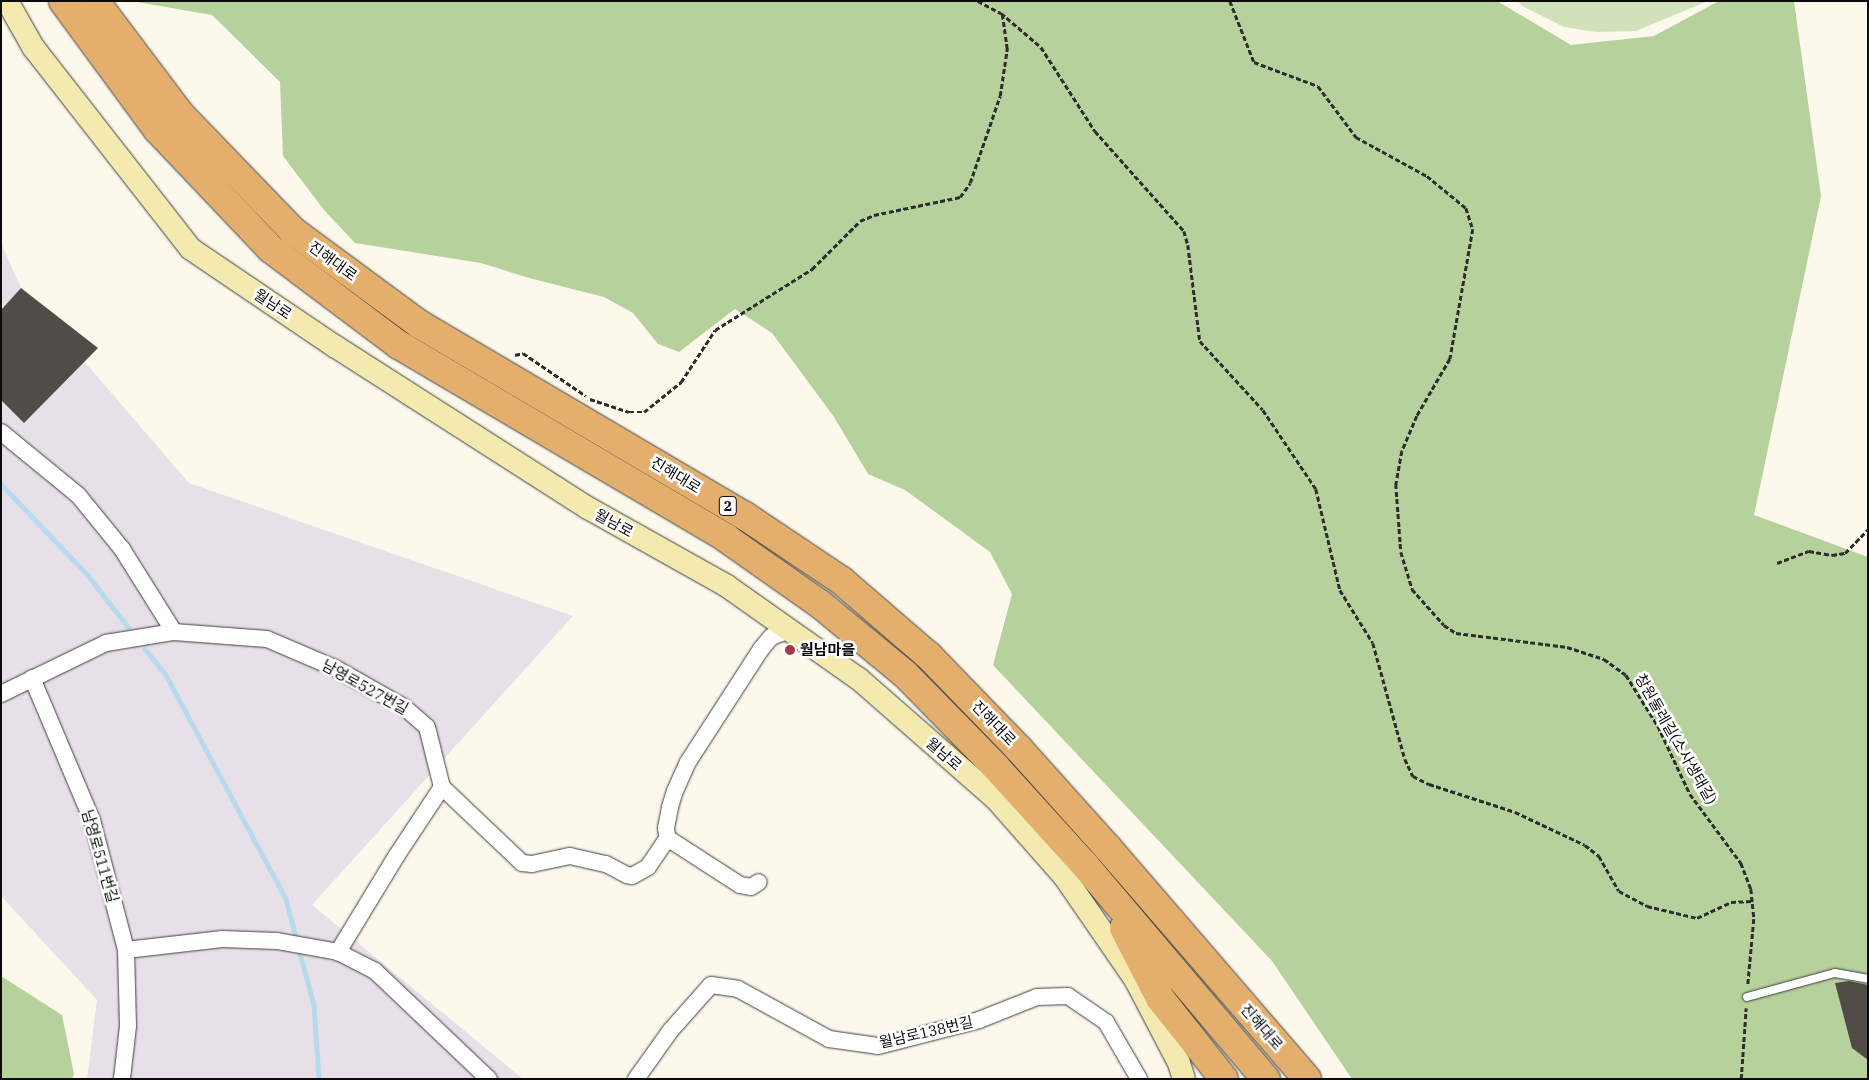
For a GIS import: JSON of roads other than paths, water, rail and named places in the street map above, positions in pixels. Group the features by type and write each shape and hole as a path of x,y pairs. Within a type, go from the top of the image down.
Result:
{"highway":[{"name":"진해대로","path":"63,1 157,129 271,249 399,345 726,538 820,604 905,674 994,766 1101,884 1266,1079"},
{"name":"진해대로","path":"95,1 181,115 293,231 419,324 753,521 842,581 929,656 1019,749 1107,847 1307,1079"},
{"path":"1101,884 1160,998 1224,1079"}],"main road":[{"name":"월남로","path":"7,1 33,48 191,249 336,348 580,503 727,586 858,679 989,793 1064,876 1135,979 1179,1064 1184,1079"}],"street":[{"path":"1,432 78,495 122,549 174,632"},
{"path":"338,952 397,854 442,787 512,855 527,864 570,856 606,864 632,876 648,867 668,841 666,828 674,791 688,762 761,648 771,637 789,630"},
{"name":"남영로527번길","path":"32,678 106,644 174,632 267,639 335,668 404,707 427,727 442,787"},
{"path":"1,694 32,678"},
{"name":"남영로511번길","path":"32,678 92,820 126,950 128,1026 122,1079"},
{"path":"668,841 672,841 691,852 740,886 751,887 759,882"},
{"path":"126,950 222,939 309,945 338,952 375,971 489,1079"},
{"name":"월남로138번길","path":"636,1079 671,1030 711,985 738,989 829,1039 878,1046 979,1020 1038,997 1068,996 1106,1022 1139,1079"}],"lane":[{"path":"1747,998 1835,973 1868,979"}],"waterway":[{"path":"1,484 87,574 129,628"},
{"path":"145,649 166,675 286,899 297,941"},
{"path":"299,949 314,1005 319,1079"}],"place":[{"name":"월남마을","path":"790,650"}]}
